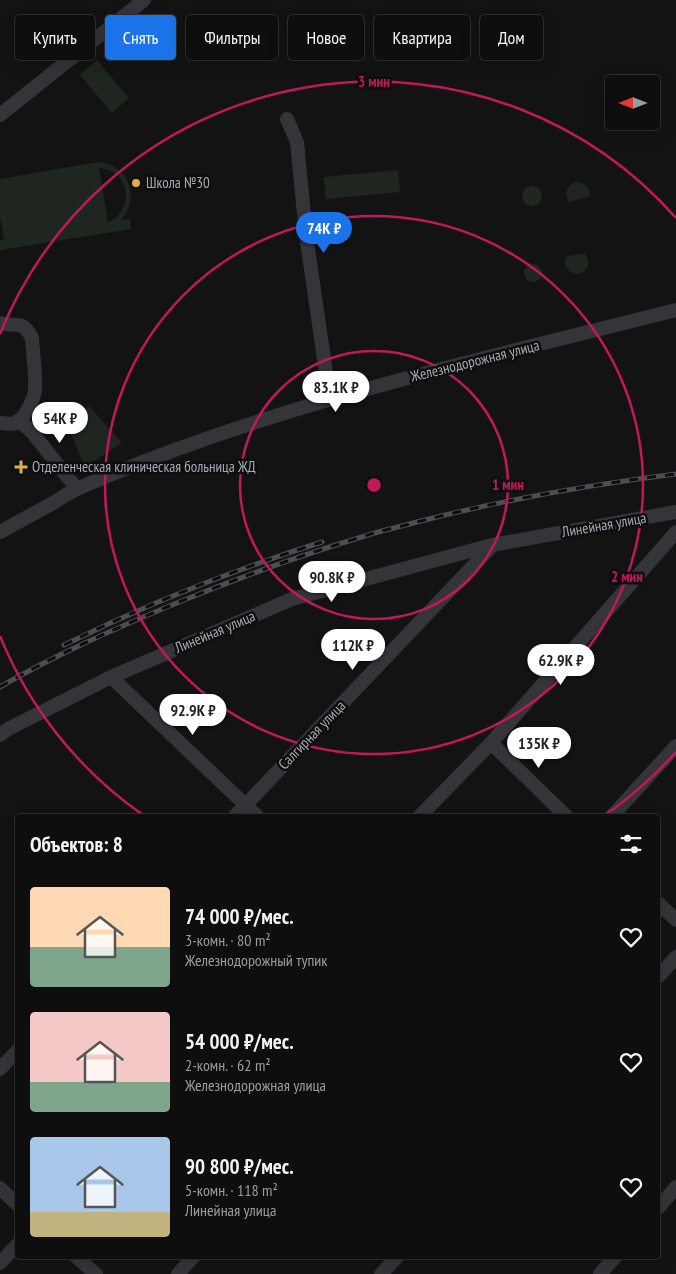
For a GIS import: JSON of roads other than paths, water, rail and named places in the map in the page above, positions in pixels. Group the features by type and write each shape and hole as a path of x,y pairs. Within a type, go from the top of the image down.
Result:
{"street":[{"path":"0,115 144,0"},
{"path":"287,120 297,142 306,235 331,399"},
{"name":"Железнодорожная улица","path":"0,532 77,489 179,448 331,399 676,310"},
{"path":"0,324 18,324 29,332 32,338 36,391 32,402 19,420 8,424 0,422"},
{"path":"19,420 32,432 77,489"},
{"name":"Линейная улица","path":"0,735 8,729 110,677 292,599 492,545 676,512"},
{"path":"422,814 491,743 676,532"},
{"name":"Салгирная улица","path":"237,814 492,545"},
{"path":"110,677 255,814"},
{"path":"491,743 564,814"},
{"path":"614,814 676,746"},
{"path":"660,905 676,920"},
{"path":"660,975 676,957"},
{"path":"0,1069 15,1053"},
{"path":"660,1206 676,1187"},
{"path":"0,1188 15,1202"},
{"path":"0,1263 15,1247"},
{"path":"78,1259 96,1274"},
{"path":"178,1274 191,1259"},
{"path":"381,1274 395,1259"},
{"path":"600,1274 613,1259"}],"railway":[{"path":"0,687 82,644 167,607 265,569 378,532 513,500 578,488 676,474"},
{"path":"64,645 191,589 256,564 322,542"}],"place":[{"name":"Школа №30","path":"136,183"},
{"name":"Отделенческая клиническая больница ЖД","path":"21,467"}]}
